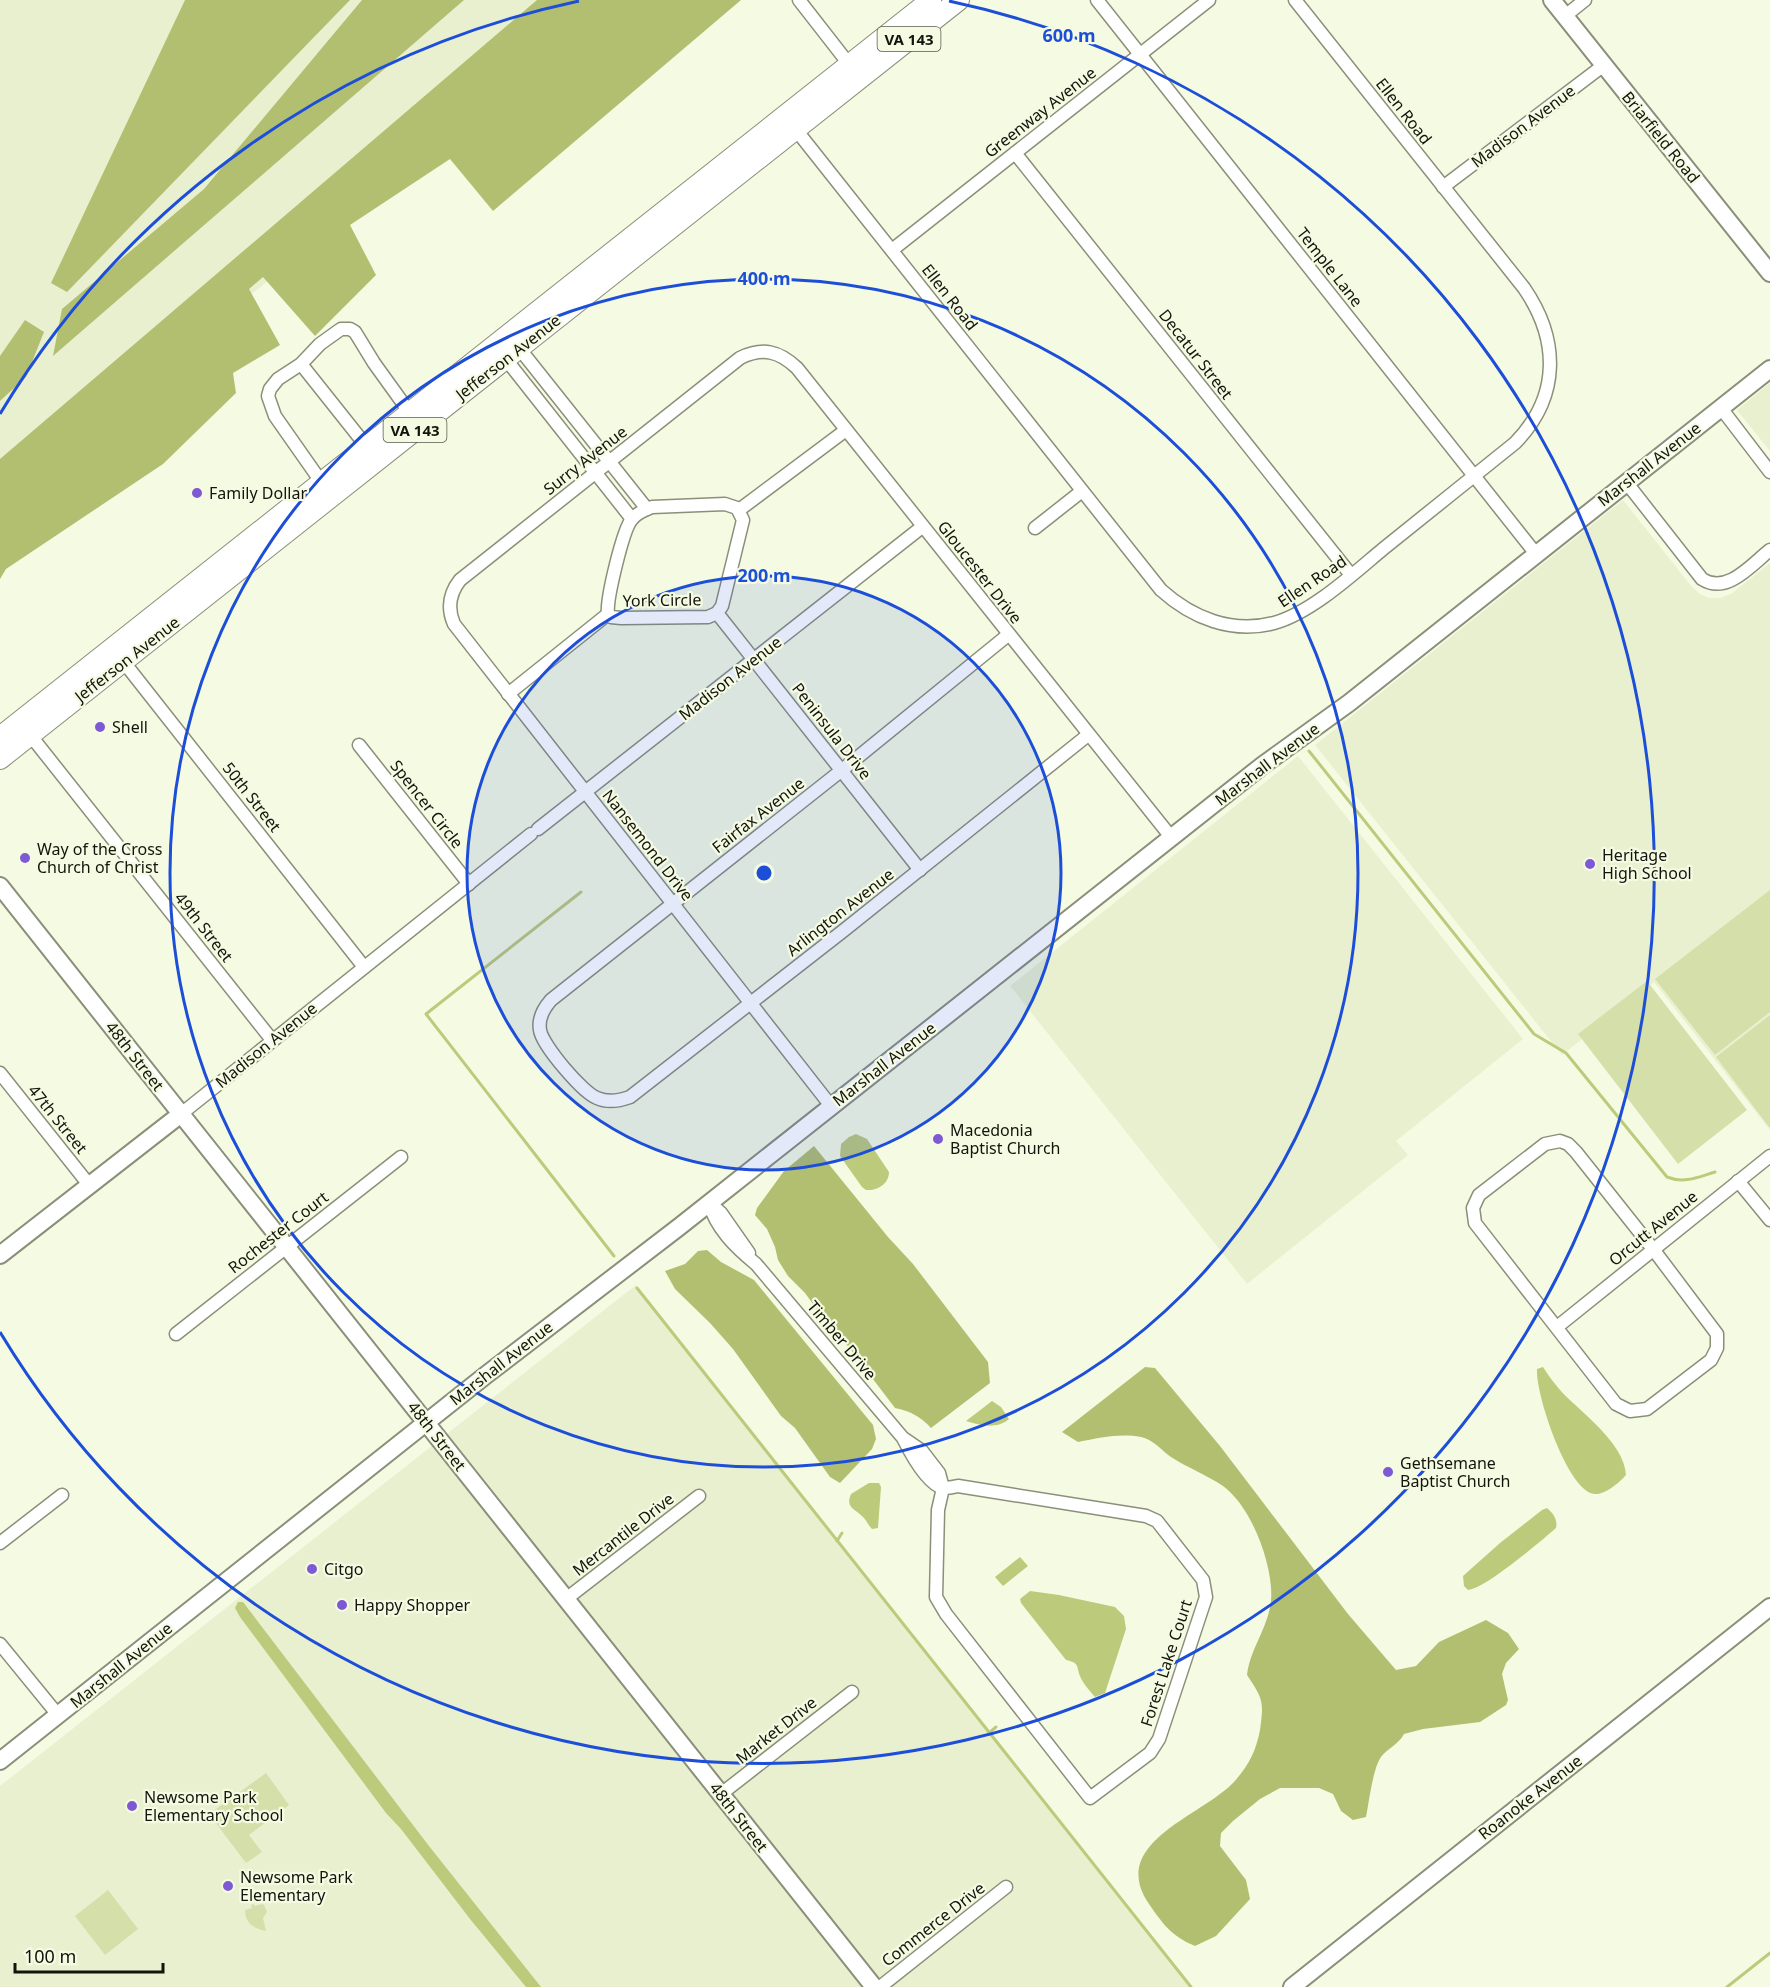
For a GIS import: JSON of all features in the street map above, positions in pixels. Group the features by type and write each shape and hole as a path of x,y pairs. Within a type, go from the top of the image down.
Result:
{"main road":[{"name":"Jefferson Avenue","path":"0,759 25,728 854,71 931,0"},
{"name":"Jefferson Avenue","path":"854,71 959,0"},
{"name":"Jefferson Avenue","path":"118,655 322,483 372,453 410,413 507,347"},
{"name":"Jefferson Avenue","path":"0,737 25,728"}],"street":[{"path":"799,0 854,71"},
{"name":"Temple Lane","path":"1098,0 1536,554"},
{"name":"Greenway Avenue","path":"892,250 1209,0"},
{"name":"Ellen Road","path":"790,122 1161,590 1189,612 1213,622 1254,626 1283,620 1308,607 1351,575 1515,443 1536,416 1549,382 1550,356 1545,329 1533,301 1295,0"},
{"name":"Briarfield Road","path":"1552,0 1770,273"},
{"path":"1565,16 1585,0"},
{"name":"Madison Avenue","path":"1443,187 1604,65"},
{"name":"Decatur Street","path":"1015,153 1351,575"},
{"path":"322,483 275,416 268,396 270,389 278,379 301,364 320,344 341,329 350,329 355,332 410,413"},
{"path":"507,347 609,461 647,509"},
{"path":"507,347 595,472 632,519 647,509 725,504 732,505 739,510 846,430"},
{"name":"Gloucester Drive","path":"749,354 769,351 789,360 797,368 1008,635 1172,837"},
{"name":"Surry Avenue","path":"450,600 460,580 609,461 749,354"},
{"path":"301,364 372,453"},
{"name":"Marshall Avenue","path":"0,1761 558,1318 709,1203 1263,765 1349,703 1770,369"},
{"path":"1721,408 1770,472"},
{"path":"1626,482 1707,583 1722,585 1729,582 1770,550"},
{"path":"1035,528 1082,491"},
{"name":"York Circle","path":"608,614 621,618 708,617 717,613 722,606 742,524 739,510"},
{"name":"York Circle","path":"608,614 608,599 625,532 632,519"},
{"name":"Madison Avenue","path":"0,1255 922,527"},
{"name":"Nansemond Drive","path":"450,600 450,615 454,624 831,1106"},
{"name":"Peninsula Drive","path":"717,613 920,870"},
{"name":"York Circle","path":"508,694 608,614"},
{"name":"Fairfax Avenue","path":"605,1100 586,1092 545,1042 539,1027 542,1014 551,1000 842,770 1008,635"},
{"name":"50th Street","path":"118,655 364,968"},
{"name":"49th Street","path":"25,728 272,1040"},
{"name":"Arlington Avenue","path":"605,1100 621,1100 630,1097 1088,735"},
{"name":"Spencer Circle","path":"358,745 469,884"},
{"name":"48th Street","path":"0,886 874,1987"},
{"name":"47th Street","path":"0,1073 90,1186"},
{"path":"1560,1141 1568,1144 1576,1152 1653,1249 1717,1334 1717,1348 1711,1360 1655,1405 1647,1409 1630,1411 1616,1404 1475,1223 1473,1216 1475,1201 1489,1187 1545,1144 1560,1141"},
{"name":"Orcutt Avenue","path":"1557,1327 1770,1156"},
{"name":"Rochester Court","path":"176,1334 401,1157"},
{"path":"1738,1181 1770,1220"},
{"name":"Timber Drive","path":"709,1203 713,1219 740,1251 756,1264 903,1438 914,1458 931,1479 943,1488"},
{"name":"Forest Lake Court","path":"958,1486 1146,1516 1157,1521 1203,1580 1206,1597 1159,1740 1150,1753 1090,1798 946,1614 936,1597 938,1510 943,1488 958,1486"},
{"path":"0,1543 62,1495"},
{"name":"Mercantile Drive","path":"566,1599 699,1496"},
{"name":"Roanoke Avenue","path":"1292,1987 1770,1607"},
{"path":"0,1644 58,1715"},
{"name":"Market Drive","path":"721,1794 852,1692"},
{"name":"Commerce Drive","path":"880,1987 1006,1887"}],"shaded area":[{"path":"0,0 561,0 454,134 0,493"},
{"path":"185,0 350,0 67,292 51,283"},
{"path":"362,0 464,0 53,356 62,309 204,189"},
{"path":"537,0 741,0 493,211 450,159 350,225 376,275 315,336 263,277 249,289 280,345 233,373 236,393 163,464 6,569 0,579 0,459"},
{"path":"25,320 44,332 26,377 0,401 0,356"},
{"path":"1770,383 1770,451 1737,410"},
{"name":"Heritage High School","path":"1623,500 1692,587 1709,598 1720,598 1731,594 1770,563 1770,1130 1654,982 1562,1055 1315,745"},
{"path":"1298,756 1523,1039 1396,1141 1408,1155 1247,1284 1010,986"},
{"path":"1770,890 1770,1012 1715,1055 1655,979"},
{"path":"1647,981 1747,1110 1678,1164 1578,1034"},
{"path":"1770,1015 1770,1127 1769,1127 1716,1057"},
{"path":"856,1134 867,1139 889,1172 885,1183 878,1188 866,1190 862,1187 840,1156 841,1144"},
{"path":"814,1146 913,1264 988,1362 990,1383 931,1428 914,1415 895,1408 847,1345 828,1332 818,1311 805,1293 788,1276 778,1260 767,1229 755,1215 757,1208 784,1171"},
{"path":"707,1250 721,1262 754,1280 873,1425 876,1439 872,1449 840,1483 830,1477 795,1428 781,1416 733,1349 675,1289 665,1271 685,1264 698,1251"},
{"path":"636,1285 1191,1987 0,1987 0,1786"},
{"path":"1145,1367 1155,1368 1220,1446 1348,1614 1396,1670 1416,1666 1439,1642 1486,1620 1508,1633 1519,1649 1506,1663 1502,1674 1508,1700 1506,1705 1480,1722 1423,1729 1404,1734 1381,1757 1376,1769 1366,1817 1353,1820 1341,1811 1333,1794 1319,1788 1280,1788 1260,1799 1233,1821 1221,1833 1220,1846 1246,1880 1250,1899 1216,1936 1195,1946 1168,1929 1149,1904 1139,1883 1140,1864 1149,1848 1164,1833 1219,1795 1234,1782 1251,1758 1260,1730 1262,1706 1259,1695 1247,1675 1269,1611 1271,1587 1265,1555 1252,1523 1234,1496 1223,1486 1171,1457 1145,1438 1117,1436 1078,1442 1062,1432"},
{"path":"1543,1367 1560,1390 1600,1429 1618,1451 1626,1475 1608,1490 1595,1494 1585,1489 1574,1477 1564,1460 1541,1399 1537,1369"},
{"path":"992,1401 1001,1407 1009,1419 993,1426 966,1421"},
{"path":"869,1483 879,1483 881,1487 878,1528 872,1529 849,1502 851,1494"},
{"path":"1547,1508 1554,1517 1556,1528 1513,1564 1487,1582 1468,1590 1464,1586 1463,1576 1500,1543"},
{"path":"1020,1557 1028,1566 1003,1586 995,1577"},
{"path":"1030,1591 1115,1607 1124,1616 1126,1629 1105,1693 1095,1697 1083,1682 1077,1665 1066,1660 1021,1603 1020,1599"},
{"path":"238,1602 243,1602 429,1846 541,1987 526,1987 386,1813 240,1617 235,1608"},
{"path":"266,1773 289,1805 249,1835 262,1852 246,1863 209,1814"},
{"path":"108,1890 138,1929 105,1955 75,1916"},
{"path":"253,1904 255,1906 264,1905 267,1912 263,1918 266,1931 248,1922 245,1910 252,1908"}],"waterway":[{"path":"1309,751 1534,1034 1566,1053 1667,1177 1685,1180 1715,1172"},
{"path":"581,892 426,1014 614,1256"},
{"path":"637,1288 1191,1987"},
{"path":"837,1541 842,1533"},
{"path":"989,1733 996,1727"},
{"path":"1727,1987 1770,1953"}],"place":[{"name":"Family Dollar","path":"197,493"},
{"name":"Shell","path":"100,727"},
{"name":"Way of the Cross Church of Christ","path":"25,858"},
{"name":"Heritage High School","path":"1590,864"},
{"name":"Macedonia Baptist Church","path":"938,1139"},
{"name":"Gethsemane Baptist Church","path":"1388,1472"},
{"name":"Citgo","path":"312,1569"},
{"name":"Happy Shopper","path":"342,1605"},
{"name":"Newsome Park Elementary School","path":"132,1806"},
{"name":"Newsome Park Elementary","path":"228,1886"}]}
